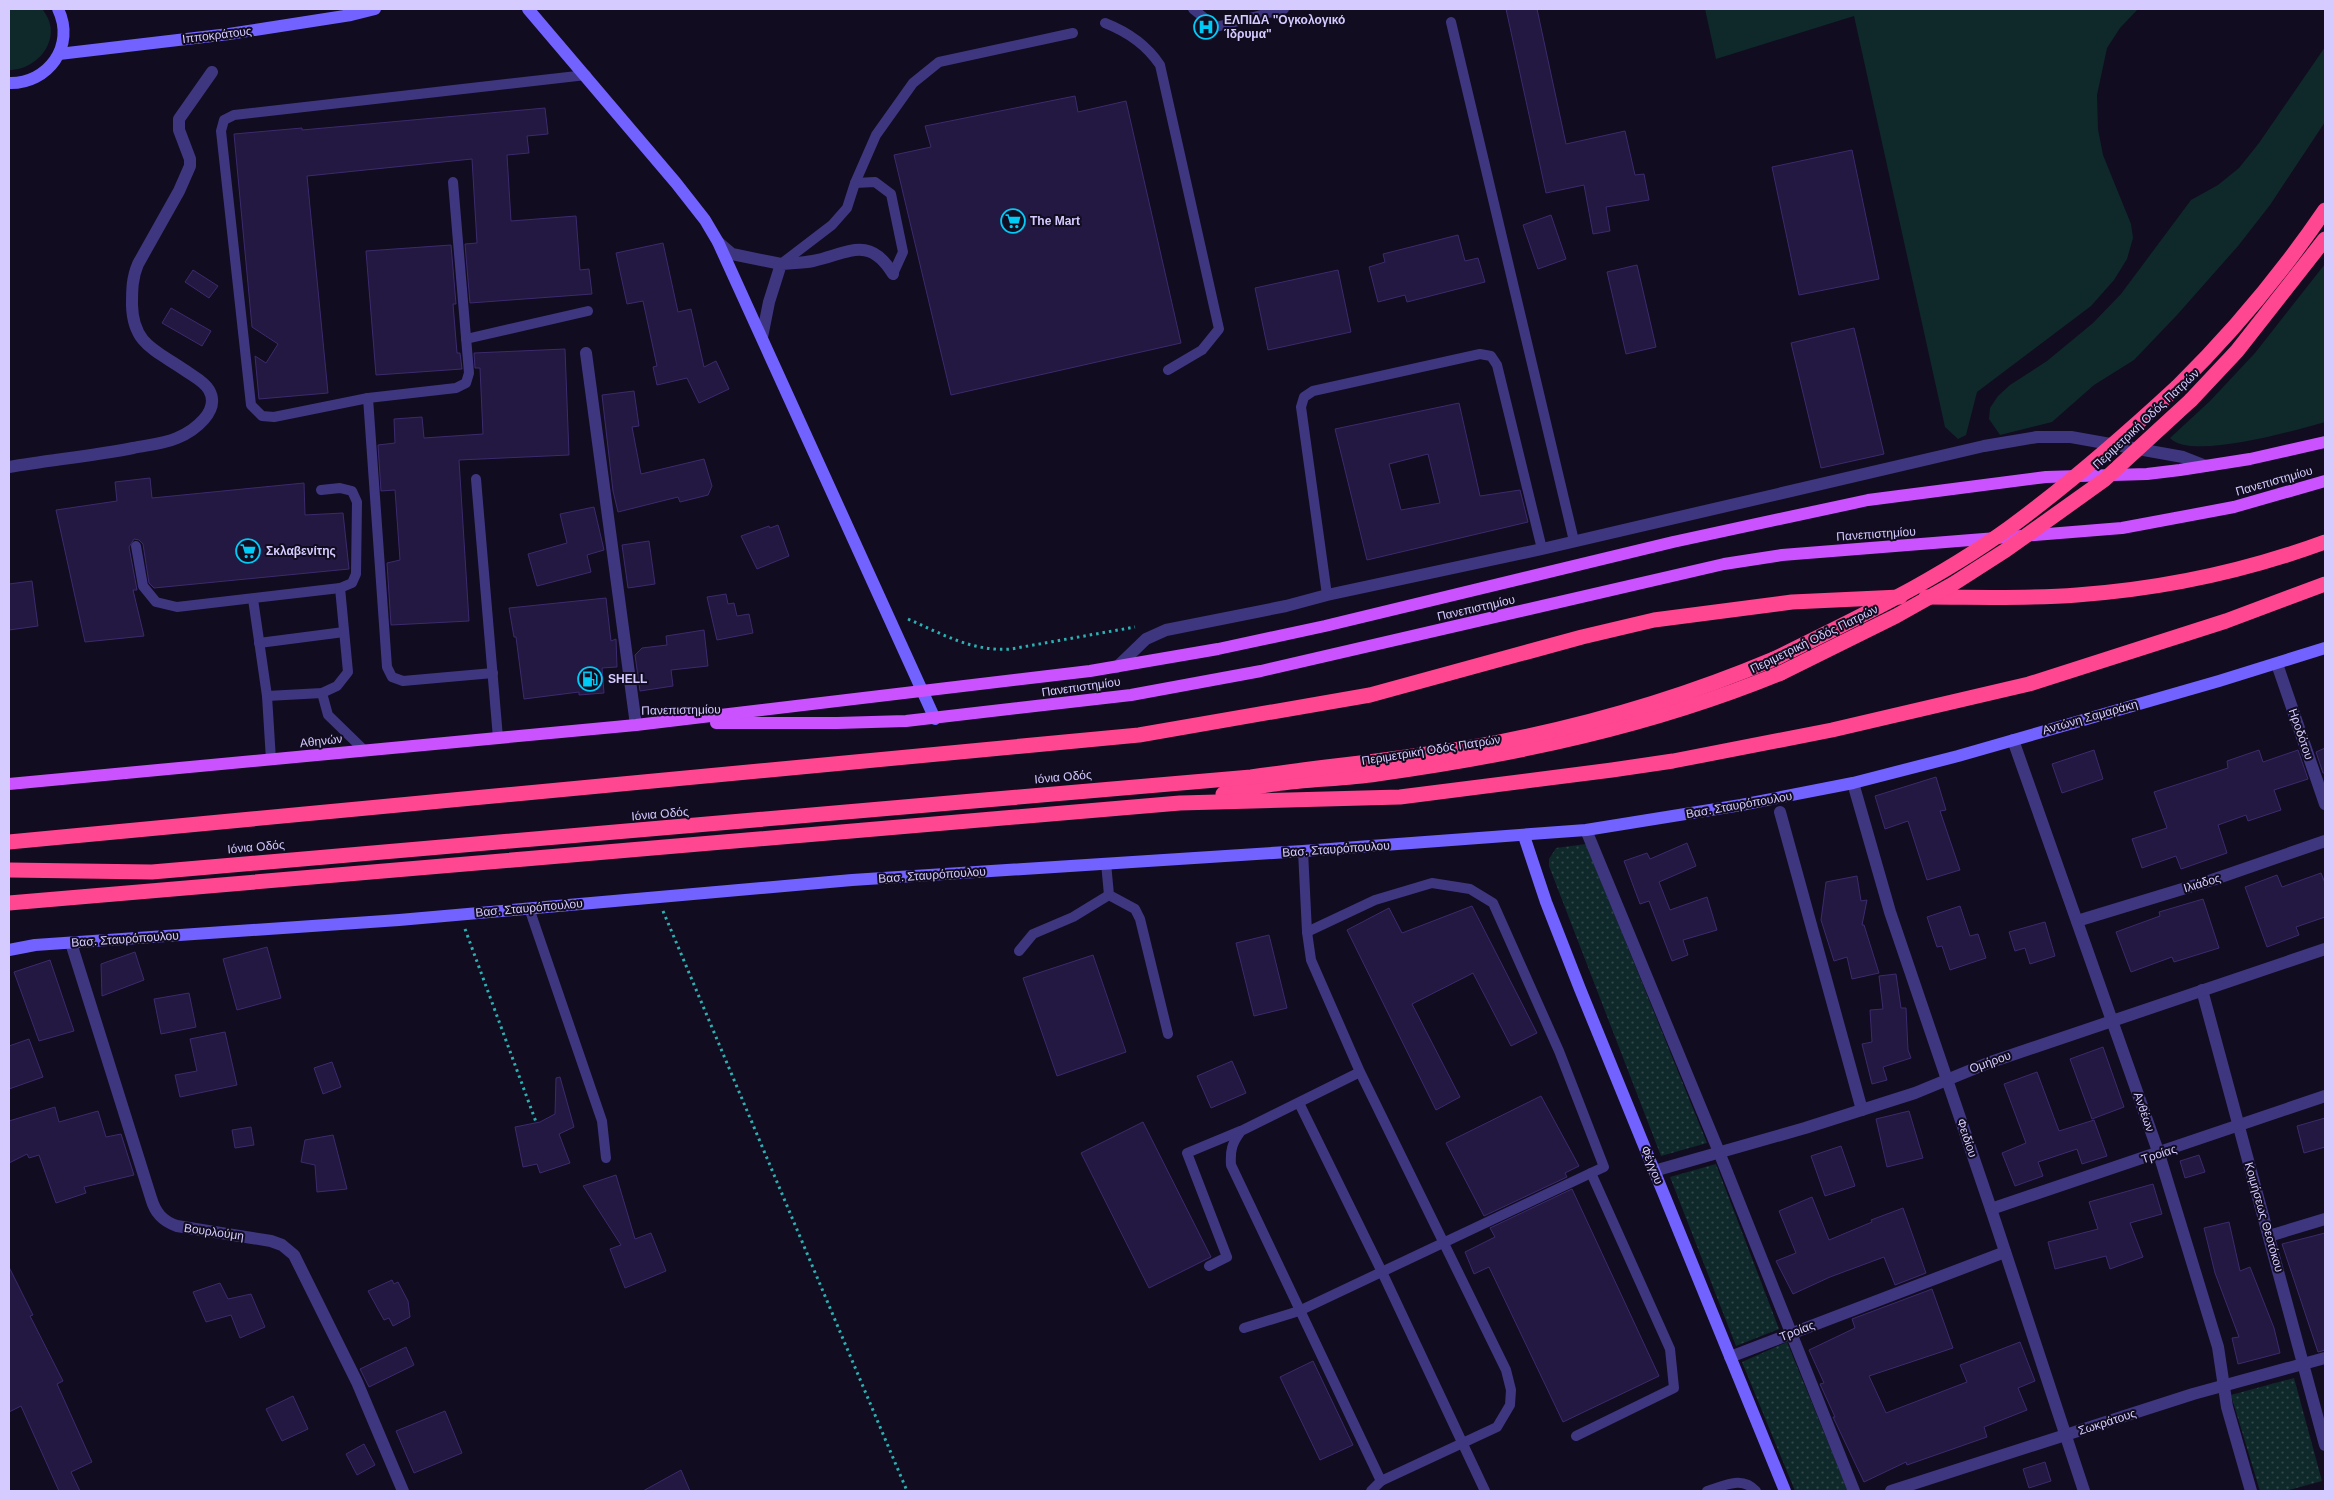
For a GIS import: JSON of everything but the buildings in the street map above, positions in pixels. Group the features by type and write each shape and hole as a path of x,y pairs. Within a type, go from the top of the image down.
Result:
{"highway":[{"name":"Περιμετρική Οδός Πατρών","path":"1312,768 1419,755 1548,732 1664,699 1738,674 1774,659 1876,608 2008,529 2130,430 2178,386 2223,339 2264,291 2325,210"},
{"name":"Περιμετρική Οδός Πατρών","path":"1180,803 1275,784 1376,774 1494,756 1553,744 1728,695 1781,673 1896,616 1953,584 2006,550 2104,480 2192,400 2237,350 2325,239"},
{"path":"9,842 1139,735 1370,695 1582,637 1686,614 1816,600 1890,597 2077,596 2136,590 2240,568 2325,542"},
{"path":"9,902 1180,803 1400,797 1673,761 1841,728 2029,684 2226,621 2325,584"},
{"name":"Ιόνια Οδός","path":"9,870 152,872 1251,777 1312,768"}],"main road":[{"name":"Πανεπιστημίου","path":"636,725 1117,667 1325,626 1673,542 1868,500 2046,477 2147,474 2206,466 2325,442"},
{"name":"Πανεπιστημίου","path":"636,725 846,723 935,718 1076,702 1243,675 1724,564 1782,555 2046,536 2122,528 2234,507 2325,481"},
{"name":"Αθηνών","path":"9,784 636,725"}],"street":[{"path":"9,83 28,81 40,75 51,66 59,54 63,42 64,29 58,9"},
{"name":"Ιπποκράτους","path":"59,54 229,34 350,15 375,9"},
{"path":"528,9 586,75 681,190 705,220 718,242 935,718"},
{"path":"9,466 163,442 190,431 210,410 212,397 205,384 140,338 133,322 132,290 133,276 138,264 179,191 190,166 190,159 179,130 179,118 212,72"},
{"path":"718,242 732,254 781,264 813,261 855,248 874,253 886,262 892,274"},
{"path":"762,337 768,302 781,264"},
{"path":"586,353 636,725"},
{"path":"1117,667 1139,644 1155,633 1574,542 1984,446 2037,436 2091,440 2134,450 2183,457 2206,466"},
{"name":"Αντώνη Σαμαράκη","path":"1854,783 2013,740 2277,664 2325,648"},
{"name":"Ηροδότου","path":"2277,664 2325,804"},
{"name":"Ανθέων","path":"2013,740 2159,1154 2218,1347 2227,1407 2251,1491"},
{"name":"Βασ. Σταυρόπουλου","path":"9,950 35,945 459,914 843,880 1302,852 1524,836 1586,830 1732,807 1854,783"},
{"name":"Φειδίου","path":"1854,783 1890,912 2006,1252 2084,1491"},
{"path":"1780,812 1862,1110"},
{"path":"1586,830 1719,1152 1854,1491"},
{"name":"Φέγγου","path":"1524,836 1549,911 1785,1491"},
{"name":"Ιλιάδος","path":"2077,921 2212,880 2325,841"},
{"name":"Βουρλούμη","path":"71,943 150,1198 159,1216 165,1222 177,1226 272,1241 282,1245 294,1255 358,1382 403,1491"},
{"name":"Ομήρου","path":"1654,1171 1915,1093 1988,1063 2325,949"},
{"name":"Κοιμήσεως Θεοτόκου","path":"2202,990 2325,1445"},
{"name":"Τροίας","path":"1991,1209 2159,1154 2325,1096"},
{"path":"2270,1236 2325,1219"},
{"name":"Τροίας","path":"1730,1357 2006,1252"},
{"name":"Σωκράτους","path":"1891,1491 2224,1386 2325,1358"}],"lane":[{"path":"1193,9 1216,27 1284,9"},
{"path":"1451,22 1574,542"},
{"path":"1105,24 1139,41 1150,50 1160,64 1219,329 1202,350 1168,370"},
{"path":"781,264 832,225 847,208 855,183 876,135 913,84 939,62 1073,33"},
{"path":"453,182 469,372 466,383 456,388 368,398 274,417 262,416 251,406 221,131 224,120 234,115 586,75"},
{"path":"855,183 875,182 891,194 903,252 892,274"},
{"path":"466,339 588,311"},
{"path":"1327,595 1301,407 1304,397 1313,391 1480,354 1491,356 1498,365 1542,549"},
{"path":"368,398 386,667 392,677 402,681 493,673"},
{"path":"476,478 498,738"},
{"path":"136,546 143,586 156,602 178,607 340,588 352,583 356,574 356,502 352,491 340,488 321,490"},
{"path":"267,696 322,693 338,686 348,672 340,588"},
{"path":"253,598 267,696 272,760"},
{"path":"259,643 344,632"},
{"path":"322,693 328,715 365,751"},
{"path":"1302,852 1310,960 1360,1072 1506,1370 1511,1390 1510,1406 1497,1427 1381,1481 1371,1491"},
{"path":"1106,863 1109,894"},
{"path":"1244,1328 1299,1311 1604,1167 1559,1051 1493,903 1470,889 1432,884 1375,900 1307,932"},
{"path":"1019,951 1033,934 1073,917 1109,894"},
{"path":"1109,894 1135,909 1140,919 1168,1034"},
{"path":"529,908 602,1121 606,1158"},
{"path":"1209,1266 1227,1257 1187,1153 1241,1130 1360,1072"},
{"path":"1298,1102 1382,1272 1485,1491"},
{"path":"1241,1130 1232,1143 1230,1151 1231,1165 1381,1481"},
{"path":"1576,1436 1674,1388 1670,1349 1591,1173"},
{"path":"1707,1491 1733,1482 1746,1483 1756,1491"}],"path":[{"path":"908,620 969,645 991,650 1142,626"},
{"path":"657,897 907,1491"},
{"path":"459,914 536,1122"}],"green space":[{"path":"9,9 42,9 48,19 51,30 50,40 39,58 20,68 9,70"},
{"path":"1705,9 2138,9 2120,28 2107,48 2097,95 2098,129 2103,155 2131,224 2133,238 2127,259 2114,280 2091,306 1977,392 1966,435 1958,439 1945,427 1854,16 1716,59"},
{"path":"2325,47 2325,122 2270,205 2238,246 2134,360 2094,385 2052,422 2000,435 1989,419 1990,408 1998,396 2010,385 2047,361 2093,323 2121,294 2191,200 2218,185 2239,168 2259,143"},
{"path":"2325,264 2325,422 2269,437 2220,445 2199,446 2181,444 2170,438 2210,401 2255,353"},
{"path":"1586,844 1707,1143 1661,1156 1549,866 1549,859 1556,848"},
{"path":"1716,1164 1779,1329 1736,1346 1670,1177"},
{"path":"1787,1342 1848,1491 1795,1491 1742,1362"},
{"path":"2294,1378 2322,1481 2285,1491 2260,1491 2231,1395"}],"place":[{"name":"ΕΛΠΙΔΑ \"Ογκολογικό Ίδρυμα\"","path":"1206,27"},
{"name":"The Mart","path":"1013,221"},
{"name":"Σκλαβενίτης","path":"248,551"},
{"name":"SHELL","path":"590,679"}]}
